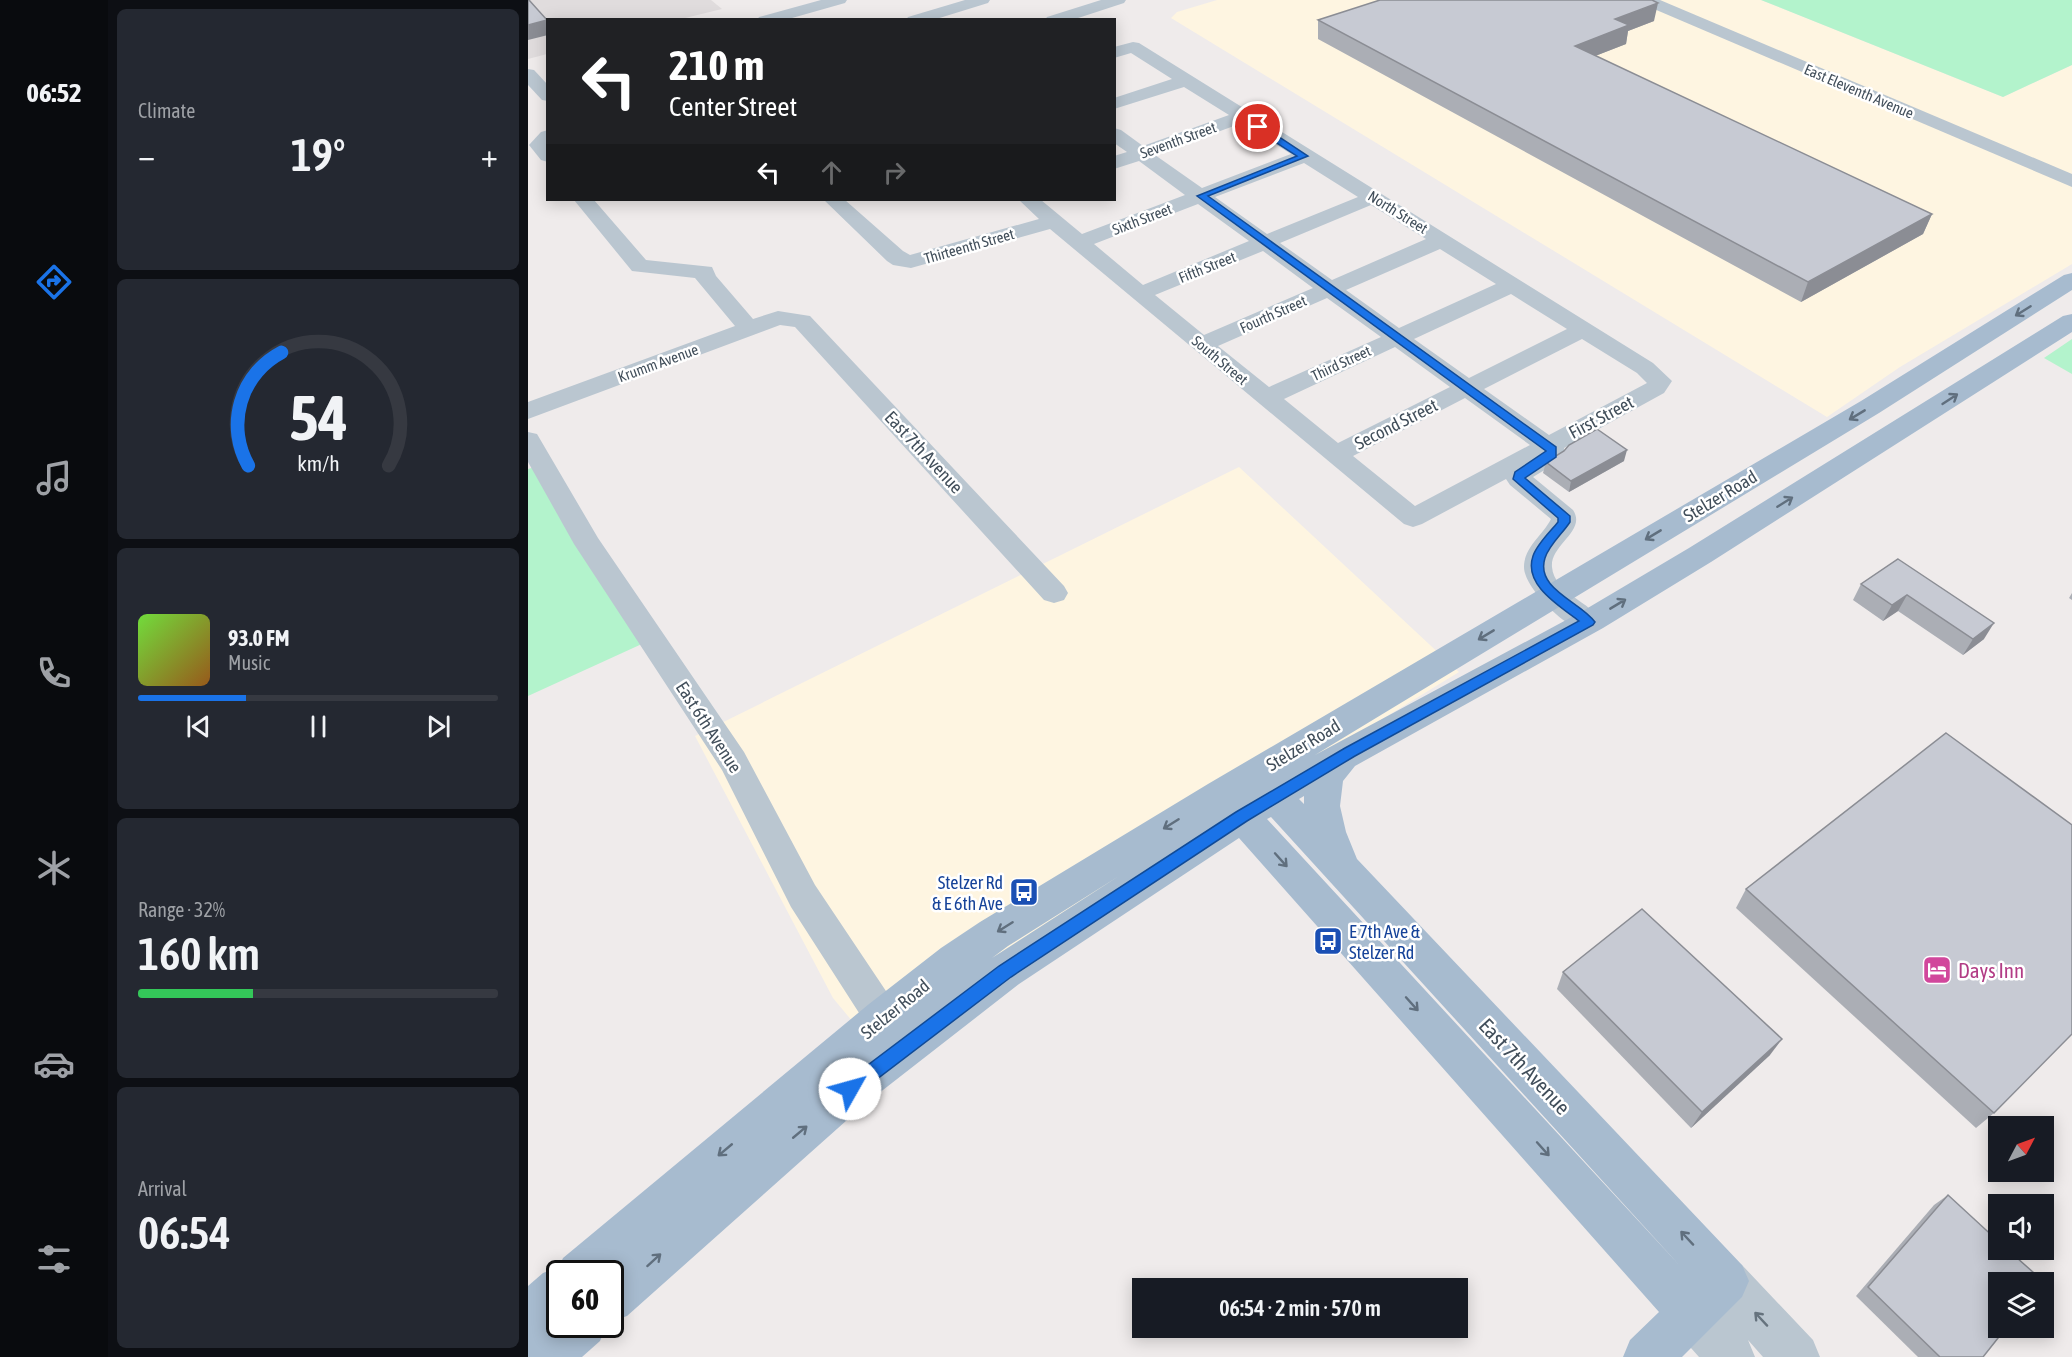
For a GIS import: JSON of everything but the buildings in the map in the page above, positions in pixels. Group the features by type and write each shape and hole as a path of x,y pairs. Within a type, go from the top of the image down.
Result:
{"main road":[{"name":"Stelzer Road","path":"624,1287 774,1154 910,1042 1247,795 1554,594 1870,407 2072,280"},
{"name":"Stelzer Road","path":"596,1260 883,1018 955,961 994,934 1247,795 1350,752 1588,622 1700,555 2072,321"},
{"path":"1350,752 1335,764 1327,775 1321,790 1321,804 1328,834 1335,851 1378,909"},
{"name":"East 7th Avenue","path":"1247,795 1378,909 1726,1281"},
{"path":"1247,795 1692,1313"},
{"path":"1647,1357 1726,1281"},
{"path":"528,1317 546,1302"},
{"path":"546,1357 567,1338"}],"street":[{"path":"772,18 839,0"},
{"path":"923,0 945,16"},
{"path":"930,18 945,16 982,0"},
{"path":"1060,18 1118,0"},
{"name":"East Eleventh Avenue","path":"1646,0 2072,181"},
{"name":"North Street","path":"1124,50 1184,81 1374,197 1645,368 1660,381"},
{"path":"531,67 546,93"},
{"path":"1116,103 1184,81"},
{"name":"Seventh Street","path":"1116,161 1242,117"},
{"path":"1116,135 1552,449 1552,454 1520,474 1519,479 1564,516 1564,522 1539,557 1538,572 1546,588 1588,622"},
{"path":"546,138 539,145 546,154"},
{"name":"Sixth Street","path":"1081,242 1304,156"},
{"name":"Fifth Street","path":"1140,294 1374,197"},
{"path":"585,201 640,266 704,272 705,277 748,329"},
{"name":"Thirteenth Street","path":"835,201 895,256 911,262 1054,221"},
{"name":"South Street","path":"1030,201 1413,518"},
{"name":"Fourth Street","path":"1203,344 1442,240"},
{"name":"Third Street","path":"1266,398 1514,284"},
{"name":"Krumm Avenue","path":"528,411 778,318 789,318"},
{"name":"East 7th Avenue","path":"789,318 802,321 1054,593"},
{"name":"Second Street","path":"1336,454 1584,329"},
{"name":"First Street","path":"1413,518 1656,387 1660,381"},
{"name":"East 6th Avenue","path":"528,440 588,544 733,761 803,896 883,1018"},
{"name":"East 7th Avenue","path":"1726,1281 1796,1357"},
{"path":"1692,1313 1731,1357"}],"shaded area":[{"path":"528,0 711,0 722,9 685,18 546,18 546,54 528,59"},
{"path":"1217,0 1761,0 2003,97 2072,65 2072,264 1900,367 1827,417 1171,18 1177,12"},
{"path":"1239,467 1459,672 989,960 872,1045 833,998 695,736"}],"green space":[{"path":"1761,0 2072,0 2072,65 2003,97"},
{"path":"2072,339 2072,374 2044,358"},
{"path":"535,467 644,643 528,696 528,469"}],"place":[{"name":"Stelzer Rd & E 6th Ave","path":"1024,892"},
{"name":"E 7th Ave & Stelzer Rd","path":"1328,941"},
{"name":"Days Inn","path":"1937,970"}],"route":[{"path":"850,1089 1005,971 1242,816 1350,752 1588,622 1546,588 1538,572 1539,557 1564,522 1564,516 1519,479 1520,474 1552,454 1552,449 1202,196 1304,156 1258,127"}]}
